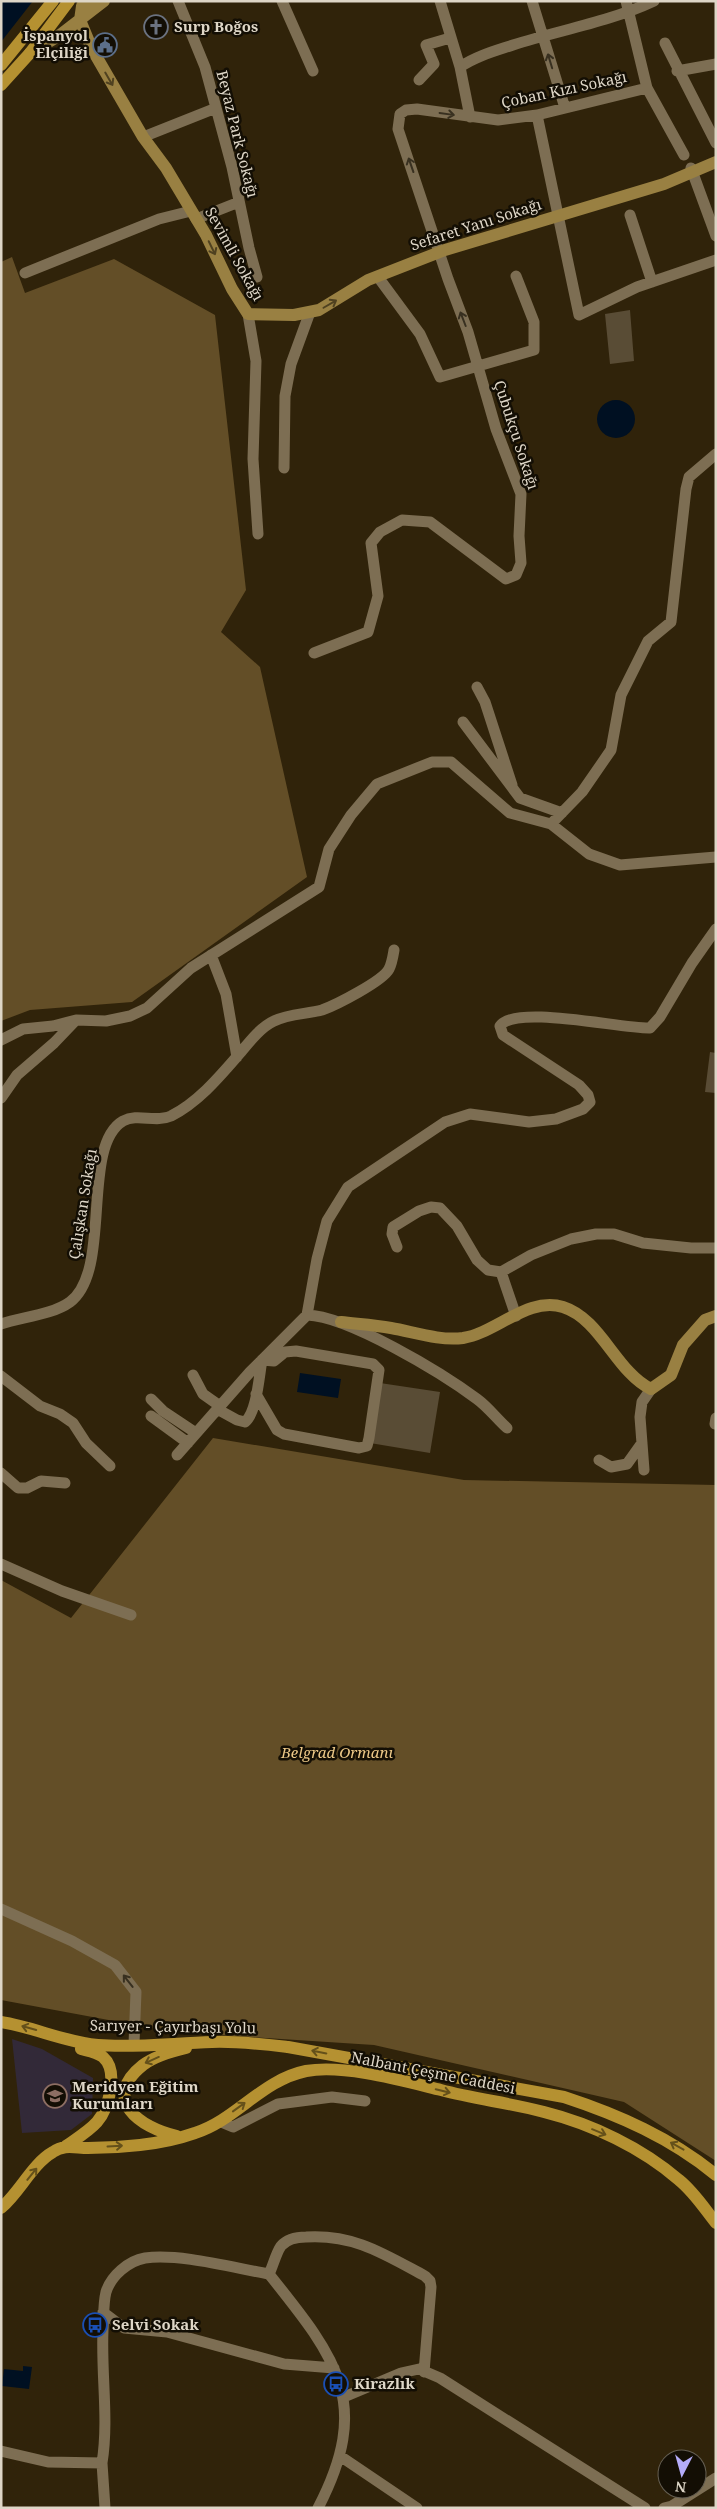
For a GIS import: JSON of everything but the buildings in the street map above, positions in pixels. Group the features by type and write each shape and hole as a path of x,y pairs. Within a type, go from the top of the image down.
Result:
{"main road":[{"path":"1,65 53,1"},
{"path":"1,85 30,53 69,1"},
{"path":"1,2022 25,2026 56,2036 104,2058 111,2072 108,2101 104,2112 96,2123 66,2146 46,2156 11,2199 1,2208"},
{"name":"Sarıyer - Çayırbaşı Yolu","path":"56,2036 97,2045 250,2042 288,2047 564,2097 603,2110 661,2137 684,2150 716,2175"},
{"path":"181,2137 157,2132 144,2125 128,2109 125,2100 126,2092 128,2081 145,2064 197,2042"},
{"name":"Nalbant Çeşme Caddesi","path":"66,2146 88,2148 140,2145 181,2137 221,2122 273,2083 306,2071 351,2072 412,2083 473,2098 544,2112 615,2138 662,2166 680,2180 716,2223"}],"street":[{"path":"80,20 82,6 87,1"},
{"path":"30,53 80,20 104,1"},
{"name":"Beyaz Park Sokağı","path":"178,1 205,67 249,248 258,277"},
{"path":"282,1 313,71"},
{"path":"440,1 460,67 470,117"},
{"path":"532,1 565,108"},
{"path":"626,1 647,88 684,155"},
{"path":"460,67 472,59 542,36 628,13 654,1"},
{"name":"Sevimli Sokağı","path":"80,20 92,49 143,137 166,168 232,289 248,314 256,361 253,459 258,534"},
{"path":"418,80 434,64 426,45 450,38"},
{"path":"665,43 677,71 716,143"},
{"path":"677,71 716,64"},
{"name":"Çoban Kızı Sokağı","path":"400,114 406,110 417,109 498,120 537,115 647,88"},
{"path":"143,137 216,108"},
{"name":"Çubukçu Sokağı","path":"314,653 368,632 378,596 371,543 380,532 402,520 430,522 506,580 516,575 521,563 519,536 521,494 496,429 478,365 398,129 400,114"},
{"path":"537,115 579,315 652,282 716,260"},
{"name":"Sefaret Yanı Sokağı","path":"248,314 294,315 319,310 378,277 440,252 664,184 692,170 716,162"},
{"path":"692,170 716,236"},
{"path":"25,273 159,219 193,215 239,202"},
{"path":"630,215 652,282"},
{"path":"378,277 420,334 440,377 534,350 534,322 516,276"},
{"path":"284,468 285,396 291,364 310,312"},
{"path":"551,824 582,792 611,750 621,695 648,641 671,622 689,477 716,454"},
{"path":"477,687 507,765 513,789"},
{"path":"463,722 520,798 562,813"},
{"path":"1,1040 23,1029 53,1026 76,1020 106,1021 130,1016 147,1008 191,968 318,887 330,849 351,815 377,784 407,770 432,762 451,762 510,813 551,824 589,854 620,865 716,857"},
{"path":"177,1455 262,1360 307,1315 317,1259 327,1222 348,1187 445,1122 470,1114 529,1122 556,1119 583,1109 590,1102 588,1095 579,1085 503,1036 500,1026 503,1023 510,1019 554,1017 635,1029 650,1028 660,1017 692,963 716,929"},
{"name":"Çalışkan Sokağı","path":"1,1324 62,1306 75,1297 80,1290 92,1252 99,1178 106,1146 112,1132 122,1122 136,1118 162,1119 182,1109 202,1093 254,1037 274,1021 323,1009 371,984 389,970 394,950"},
{"path":"211,955 226,994 237,1057"},
{"path":"1,1098 16,1075 54,1044 76,1020"},
{"path":"398,1247 392,1234 393,1228 419,1211 432,1207 440,1208 457,1226 477,1260 488,1270 501,1272 531,1255 571,1239 596,1234 614,1234 643,1243 716,1248"},
{"path":"501,1272 516,1316"},
{"path":"307,1315 317,1315 342,1322 444,1338 463,1338 486,1331 545,1304 563,1307 578,1316 595,1332 640,1384 651,1389"},
{"path":"644,1470 640,1417 642,1402 651,1389 671,1376 683,1345 705,1320 716,1316"},
{"path":"342,1322 433,1369 478,1400 507,1428"},
{"path":"256,1394 278,1430 284,1434 359,1448 367,1446 379,1378 379,1370 373,1364 296,1350 285,1352 274,1361 262,1360"},
{"path":"193,1376 203,1394 218,1408 237,1420 245,1422 251,1416 262,1360"},
{"path":"1,1376 40,1406 60,1414 73,1423 86,1443 110,1466"},
{"path":"151,1398 163,1410 196,1433"},
{"path":"151,1416 188,1443"},
{"path":"599,1460 611,1467 628,1464 642,1443"},
{"path":"1,1473 18,1488 27,1488 40,1481 65,1483"},
{"path":"1,1564 62,1591 131,1615"},
{"path":"1,1909 72,1941 114,1965 136,1992 134,2044"},
{"path":"221,2122 233,2127 278,2104 332,2097 365,2101"},
{"path":"269,2274 282,2246 289,2240 297,2237 324,2236 338,2237 377,2250 425,2276 431,2288 424,2372"},
{"path":"105,2508 102,2464 105,2436 102,2358 106,2291 120,2270 144,2258 179,2259 269,2274 314,2330 334,2368 344,2398 345,2430 340,2456 318,2508"},
{"path":"104,2312 124,2328 167,2332 284,2364 334,2368"},
{"path":"344,2398 401,2373 419,2369 440,2378 645,2508"},
{"path":"1,2451 48,2462 102,2464"},
{"path":"340,2456 417,2508"},
{"path":"664,2508 672,2506 716,2478"}],"shaded area":[{"path":"630,310 634,361 610,364 605,314"},
{"path":"710,1052 716,1053 716,1093 705,1092"},
{"path":"380,1383 440,1392 430,1453 370,1443"},
{"name":"Meridyen Eğitim Kurumları","path":"12,2039 42,2049 93,2078 92,2114 71,2130 22,2133"}],"green space":[{"path":"12,257 25,293 114,259 215,315 246,590 221,632 260,667 307,877 132,1002 30,1010 1,1021 1,262"},
{"name":"Belgrad Ormanı","path":"213,1438 464,1480 716,1485 716,2161 624,2102 374,2045 173,2032 1,2000 1,1580 71,1618"}],"water":[{"path":"1,1 33,1 1,42"},
{"path":"616,400 629,406 635,419 629,432 616,438 603,432 597,419 603,406"},
{"path":"300,1373 341,1379 338,1398 297,1392"},
{"path":"23,2366 32,2367 29,2389 2,2386 4,2369 23,2371"}],"place":[{"name":"Surp Boğos","path":"156,27"},
{"name":"İspanyol Elçiliği","path":"105,45"},
{"name":"Meridyen Eğitim Kurumları","path":"55,2096"},
{"name":"Selvi Sokak","path":"95,2325"},
{"name":"Kirazlık","path":"336,2384"}]}
